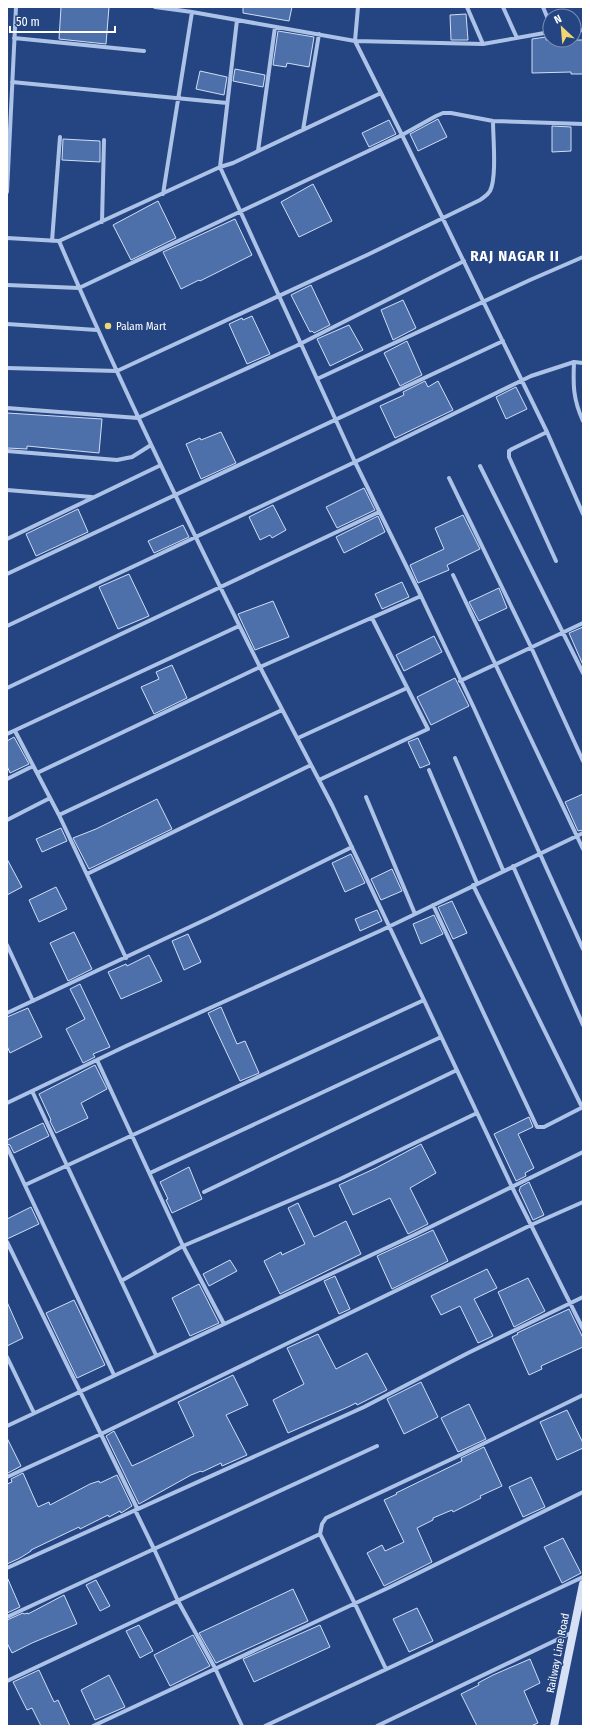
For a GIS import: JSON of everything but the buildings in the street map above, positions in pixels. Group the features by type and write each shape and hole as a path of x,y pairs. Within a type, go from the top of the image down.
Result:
{"street":[{"path":"7,192 8,142 16,7"},
{"path":"155,7 192,12 355,41 483,44 542,33"},
{"path":"358,7 355,41 547,432 583,514"},
{"path":"467,7 483,44"},
{"path":"503,7 517,38"},
{"path":"163,194 192,12"},
{"path":"237,20 220,167 379,512 474,708 583,949"},
{"path":"258,151 275,27"},
{"path":"303,130 319,34"},
{"path":"14,38 144,51"},
{"path":"7,80 228,103"},
{"path":"7,238 59,241 220,167 233,163 380,93"},
{"path":"7,285 79,288 402,135 444,113 493,121 583,124"},
{"path":"7,368 117,371 368,255 480,200 490,192 493,180 493,121"},
{"path":"52,241 60,137"},
{"path":"102,222 104,140"},
{"path":"59,241 97,330 175,496 239,626 298,738 352,847 512,1187 583,1329"},
{"path":"317,379 583,257"},
{"path":"7,408 138,418 301,344 464,262"},
{"path":"7,324 97,330"},
{"path":"7,574 503,341"},
{"path":"574,362 573,389 575,401 583,421"},
{"path":"7,626 356,462 522,381 574,362 583,363"},
{"path":"547,432 512,449 509,451 508,457 556,561"},
{"path":"7,451 117,460 132,457 151,445"},
{"path":"7,539 161,465"},
{"path":"480,466 564,632 583,673"},
{"path":"449,478 531,647 583,761"},
{"path":"7,490 93,498"},
{"path":"7,688 379,512"},
{"path":"453,575 583,848"},
{"path":"37,773 260,667 421,596"},
{"path":"319,780 428,729 372,618"},
{"path":"460,681 583,623"},
{"path":"7,734 239,626"},
{"path":"298,738 407,688"},
{"path":"59,815 282,710"},
{"path":"15,730 59,815 126,958"},
{"path":"455,758 503,870"},
{"path":"87,874 311,765"},
{"path":"7,779 33,766"},
{"path":"429,770 475,884 582,1107 544,1126 537,1127 433,905"},
{"path":"366,797 415,914"},
{"path":"7,820 50,798"},
{"path":"7,1103 97,1060 389,927 503,870 583,833"},
{"path":"7,1013 126,958 352,847"},
{"path":"513,866 583,1025"},
{"path":"7,945 33,1001"},
{"path":"25,1185 424,1000"},
{"path":"150,1174 441,1036"},
{"path":"97,1060 183,1246 224,1324"},
{"path":"204,1192 457,1070"},
{"path":"32,1091 156,1355"},
{"path":"121,1281 183,1246 340,1179 477,1113"},
{"path":"7,1147 114,1375"},
{"path":"7,1426 416,1234 583,1152"},
{"path":"7,1477 101,1434 531,1225 583,1202"},
{"path":"7,1242 101,1434 178,1601 215,1668 242,1726"},
{"path":"7,1568 364,1407 583,1296"},
{"path":"7,1357 34,1413"},
{"path":"386,1669 320,1534 323,1520 583,1395"},
{"path":"7,1617 377,1446"},
{"path":"93,1726 355,1604 583,1492"},
{"path":"7,1680 320,1534"},
{"path":"265,1726 583,1577"},
{"name":"Railway Line Road","path":"554,1726 583,1584"},
{"path":"377,1726 573,1632"}],"place":[{"name":"Palam Mart","path":"108,326"}],"district":[{"name":"RAJ NAGAR II","path":"515,256"}]}
